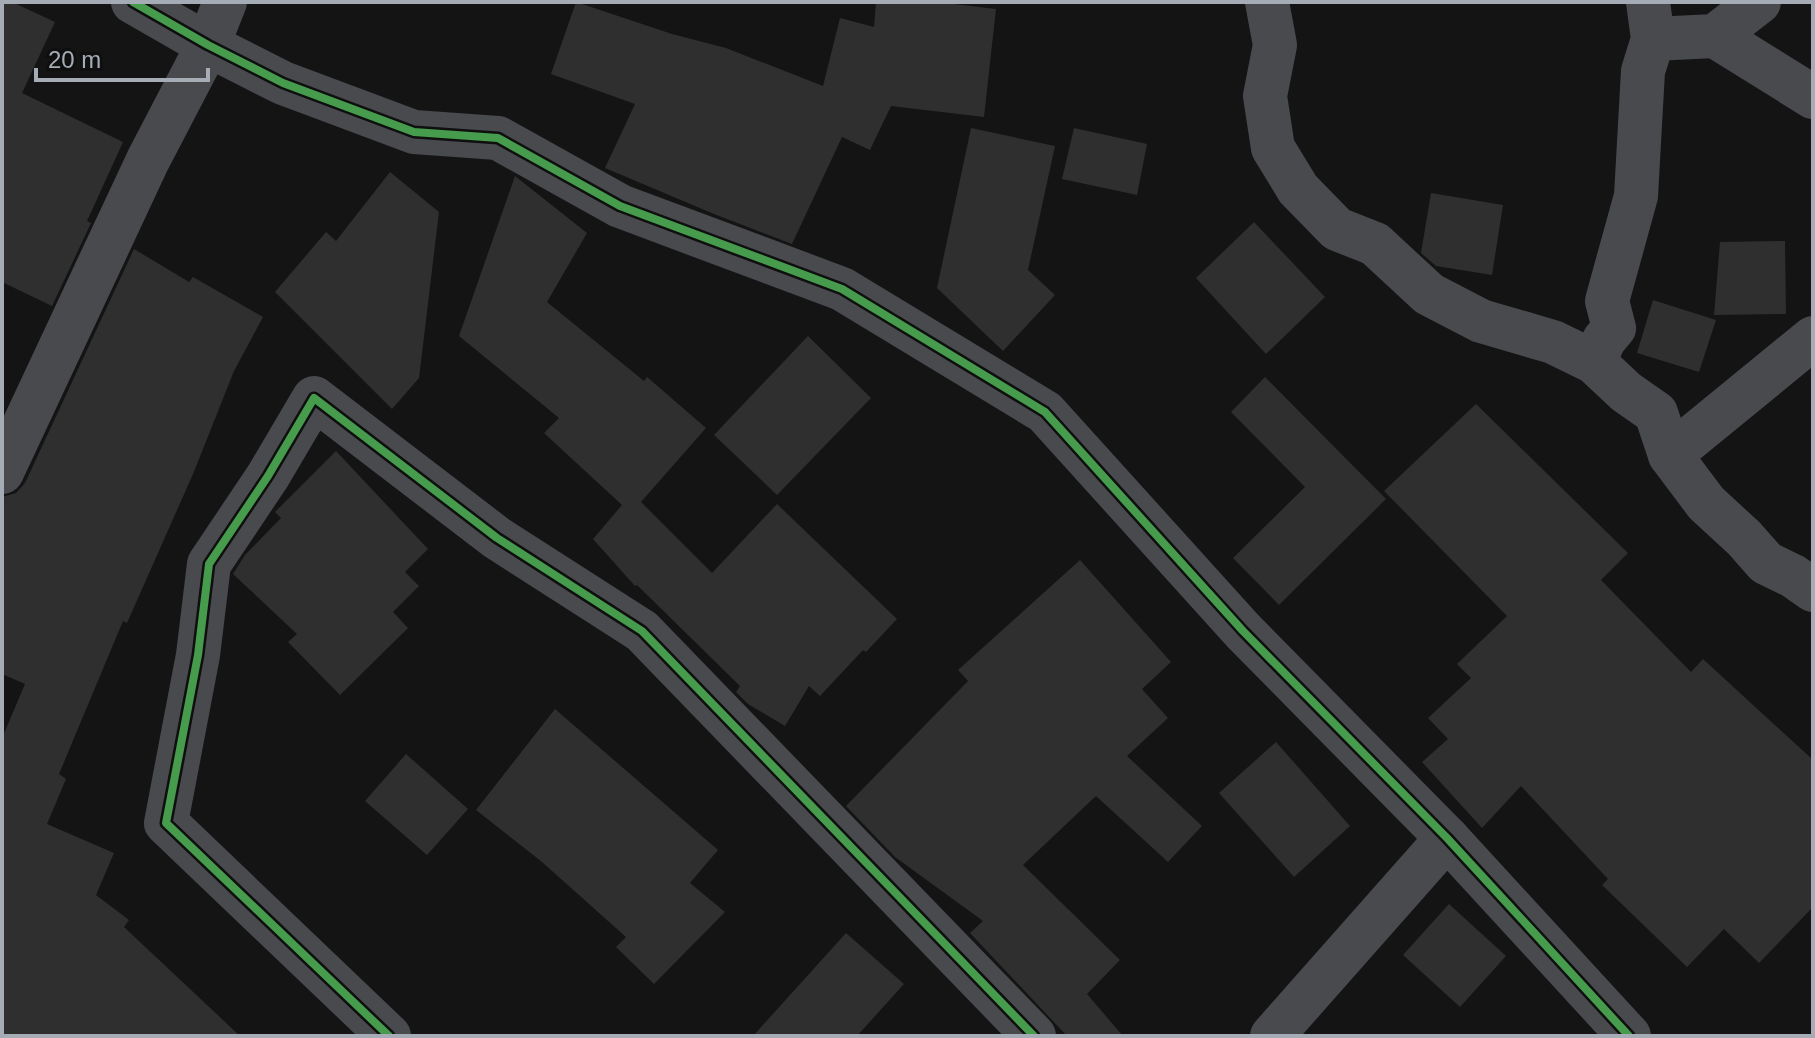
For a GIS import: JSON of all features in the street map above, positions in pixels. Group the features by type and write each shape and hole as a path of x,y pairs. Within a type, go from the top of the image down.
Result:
{"street":[{"path":"133,2 283,83 414,132 498,138 620,206 842,289 1045,412 1243,631 1447,838 1629,1036"},
{"path":"2,472 148,160 208,45 225,2"},
{"path":"1267,2 1275,45 1265,96 1273,148 1298,189 1337,229 1375,244 1429,294 1481,321 1553,342 1594,362 1626,392 1656,413 1670,455 1706,503 1766,563 1813,590"},
{"path":"1715,36 1759,2"},
{"path":"1594,362 1604,340 1614,328 1607,301 1636,196 1643,71 1651,21 1715,36 1813,97"},
{"path":"1670,455 1813,338"},
{"path":"389,1036 166,823 198,655 209,564 268,476 314,398 497,538 642,631 1034,1036"},
{"path":"1272,1036 1447,838"}],"building":[{"path":"2,2 12,2 55,22 22,93 123,142 87,221 91,223 52,306 2,282"},
{"path":"576,2 672,34 726,48 823,86 840,18 874,27 876,2 937,2 996,9 984,117 891,106 870,150 842,137 792,244 605,168 635,104 551,74"},
{"path":"971,128 1055,146 1028,270 1055,295 1003,351 937,288"},
{"path":"1074,128 1147,144 1137,195 1062,179"},
{"path":"390,172 439,212 419,378 392,409 275,292 326,232 336,241"},
{"path":"515,176 587,233 547,302 644,381 647,377 706,428 641,502 712,573 777,504 897,619 820,696 809,686 785,726 748,704 736,692 740,686 635,586 593,539 622,505 544,433 559,418 459,336"},
{"path":"1431,193 1503,205 1492,275 1436,266 1421,253"},
{"path":"1254,222 1325,297 1266,354 1196,278"},
{"path":"1785,241 1786,314 1714,315 1720,242"},
{"path":"134,249 189,282 193,277 263,317 234,371 193,474 127,623 123,621 59,774 66,779 47,824 114,853 96,895 129,920 124,927 240,1036 2,1036 2,738 25,684 2,674 2,497 16,493 25,483"},
{"path":"1653,300 1716,320 1699,372 1637,353"},
{"path":"808,336 871,398 777,495 714,435"},
{"path":"1265,377 1386,499 1279,605 1233,558 1305,487 1231,412"},
{"path":"1476,404 1628,553 1601,580 1691,672 1703,659 1813,760 1813,907 1759,963 1724,929 1687,967 1602,885 1608,879 1521,786 1482,828 1422,762 1448,739 1428,718 1471,678 1457,664 1507,616 1384,491"},
{"path":"336,451 428,549 405,572 419,586 393,612 408,628 340,695 288,642 297,634 233,574 245,555 281,518 275,512"},
{"path":"1080,560 1171,662 1142,689 1168,718 1127,756 1202,826 1168,862 1096,796 1023,865 1120,960 1087,994 1123,1036 1067,1036 970,933 983,921 895,857 846,806 968,681 958,670"},
{"path":"555,709 718,850 690,883 725,912 654,984 616,947 626,937 542,862 476,810"},
{"path":"1276,742 1350,826 1294,877 1219,793"},
{"path":"406,754 468,809 427,855 365,801"},
{"path":"1449,904 1506,956 1460,1007 1403,955"},
{"path":"846,933 904,984 857,1036 753,1036"}],"cycle path":[{"path":"133,2 283,83 414,132 498,138 620,206 842,289 1045,412 1243,631 1447,838 1629,1036"},
{"path":"389,1036 166,823 198,655 209,564 268,476 314,398 497,538 642,631 1034,1036"}]}
